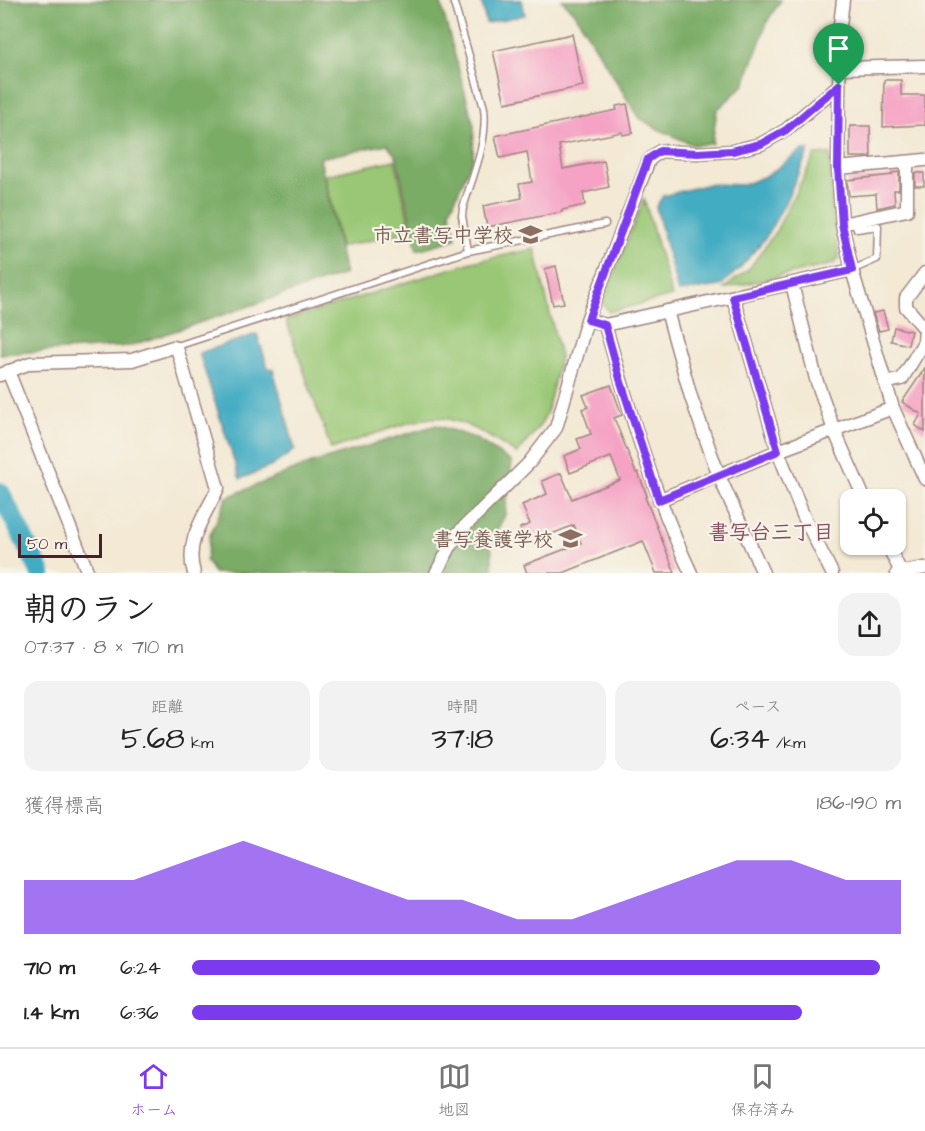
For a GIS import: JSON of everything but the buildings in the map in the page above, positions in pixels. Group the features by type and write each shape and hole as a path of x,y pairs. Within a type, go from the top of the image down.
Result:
{"street":[{"path":"843,0 839,68 838,168 842,224 852,270 892,408 925,479"},
{"path":"839,68 925,66"},
{"path":"436,573 457,534 529,463 556,428 588,320 648,159 660,151 698,153 732,151 761,144 786,130 839,85"},
{"path":"838,168 925,160"},
{"path":"842,224 907,210 907,162"},
{"path":"588,320 605,325 852,270"},
{"path":"885,383 902,379 924,342 925,329 906,307 906,298 925,273"},
{"path":"792,284 816,379 834,430 860,489"},
{"path":"733,297 778,451 803,515 832,573"},
{"path":"667,311 691,397 719,476 763,573"},
{"path":"605,325 659,500 691,573"},
{"path":"88,573 4,373 30,363 132,360 173,347 177,348 218,488 198,525 192,542 191,555 194,573"},
{"path":"659,500 778,451 892,408"},
{"path":"892,555 899,573 925,568"}],"lane":[{"path":"453,0 486,122 484,141 463,208 462,216 468,251"},
{"path":"852,270 877,259 878,226 857,229 856,221"},
{"path":"173,347 468,251 605,224"}],"green space":[{"path":"0,0 440,0 474,126 473,158 450,211 456,239 417,250 396,155 387,144 320,158 345,274 130,346 0,354"},
{"path":"562,0 781,0 768,20 744,85 717,110 712,144 693,145 638,117 576,15"},
{"path":"830,154 832,210 839,258 833,264 723,289 749,269 776,231 815,155"},
{"path":"395,160 411,231 340,247 325,175"},
{"path":"644,199 672,296 609,312 602,303"},
{"path":"535,249 560,357 547,412 541,424 517,454 472,427 442,418 404,424 331,449 286,320 472,262"},
{"path":"436,425 475,438 512,462 505,515 491,542 493,573 214,573 206,560 210,535 227,497 309,464"}],"water":[{"path":"481,0 522,0 525,15 486,23"},
{"path":"802,150 809,150 784,205 766,237 740,268 720,286 678,292 656,207 663,196 709,184 743,185 768,175"},
{"path":"257,334 268,368 273,369 295,450 272,466 240,479 199,353"}],"waterway":[{"path":"0,492 41,573"}],"place":[{"name":"市立書写中学校","path":"531,235"},
{"name":"書写養護学校","path":"571,539"}],"district":[{"name":"書写台三丁目","path":"771,532"}],"route":[{"path":"839,85 838,168 842,224 852,270 733,297 778,451 659,500 605,325 588,320 648,159 660,151 698,153 732,151 761,144 786,130 839,85"}]}
